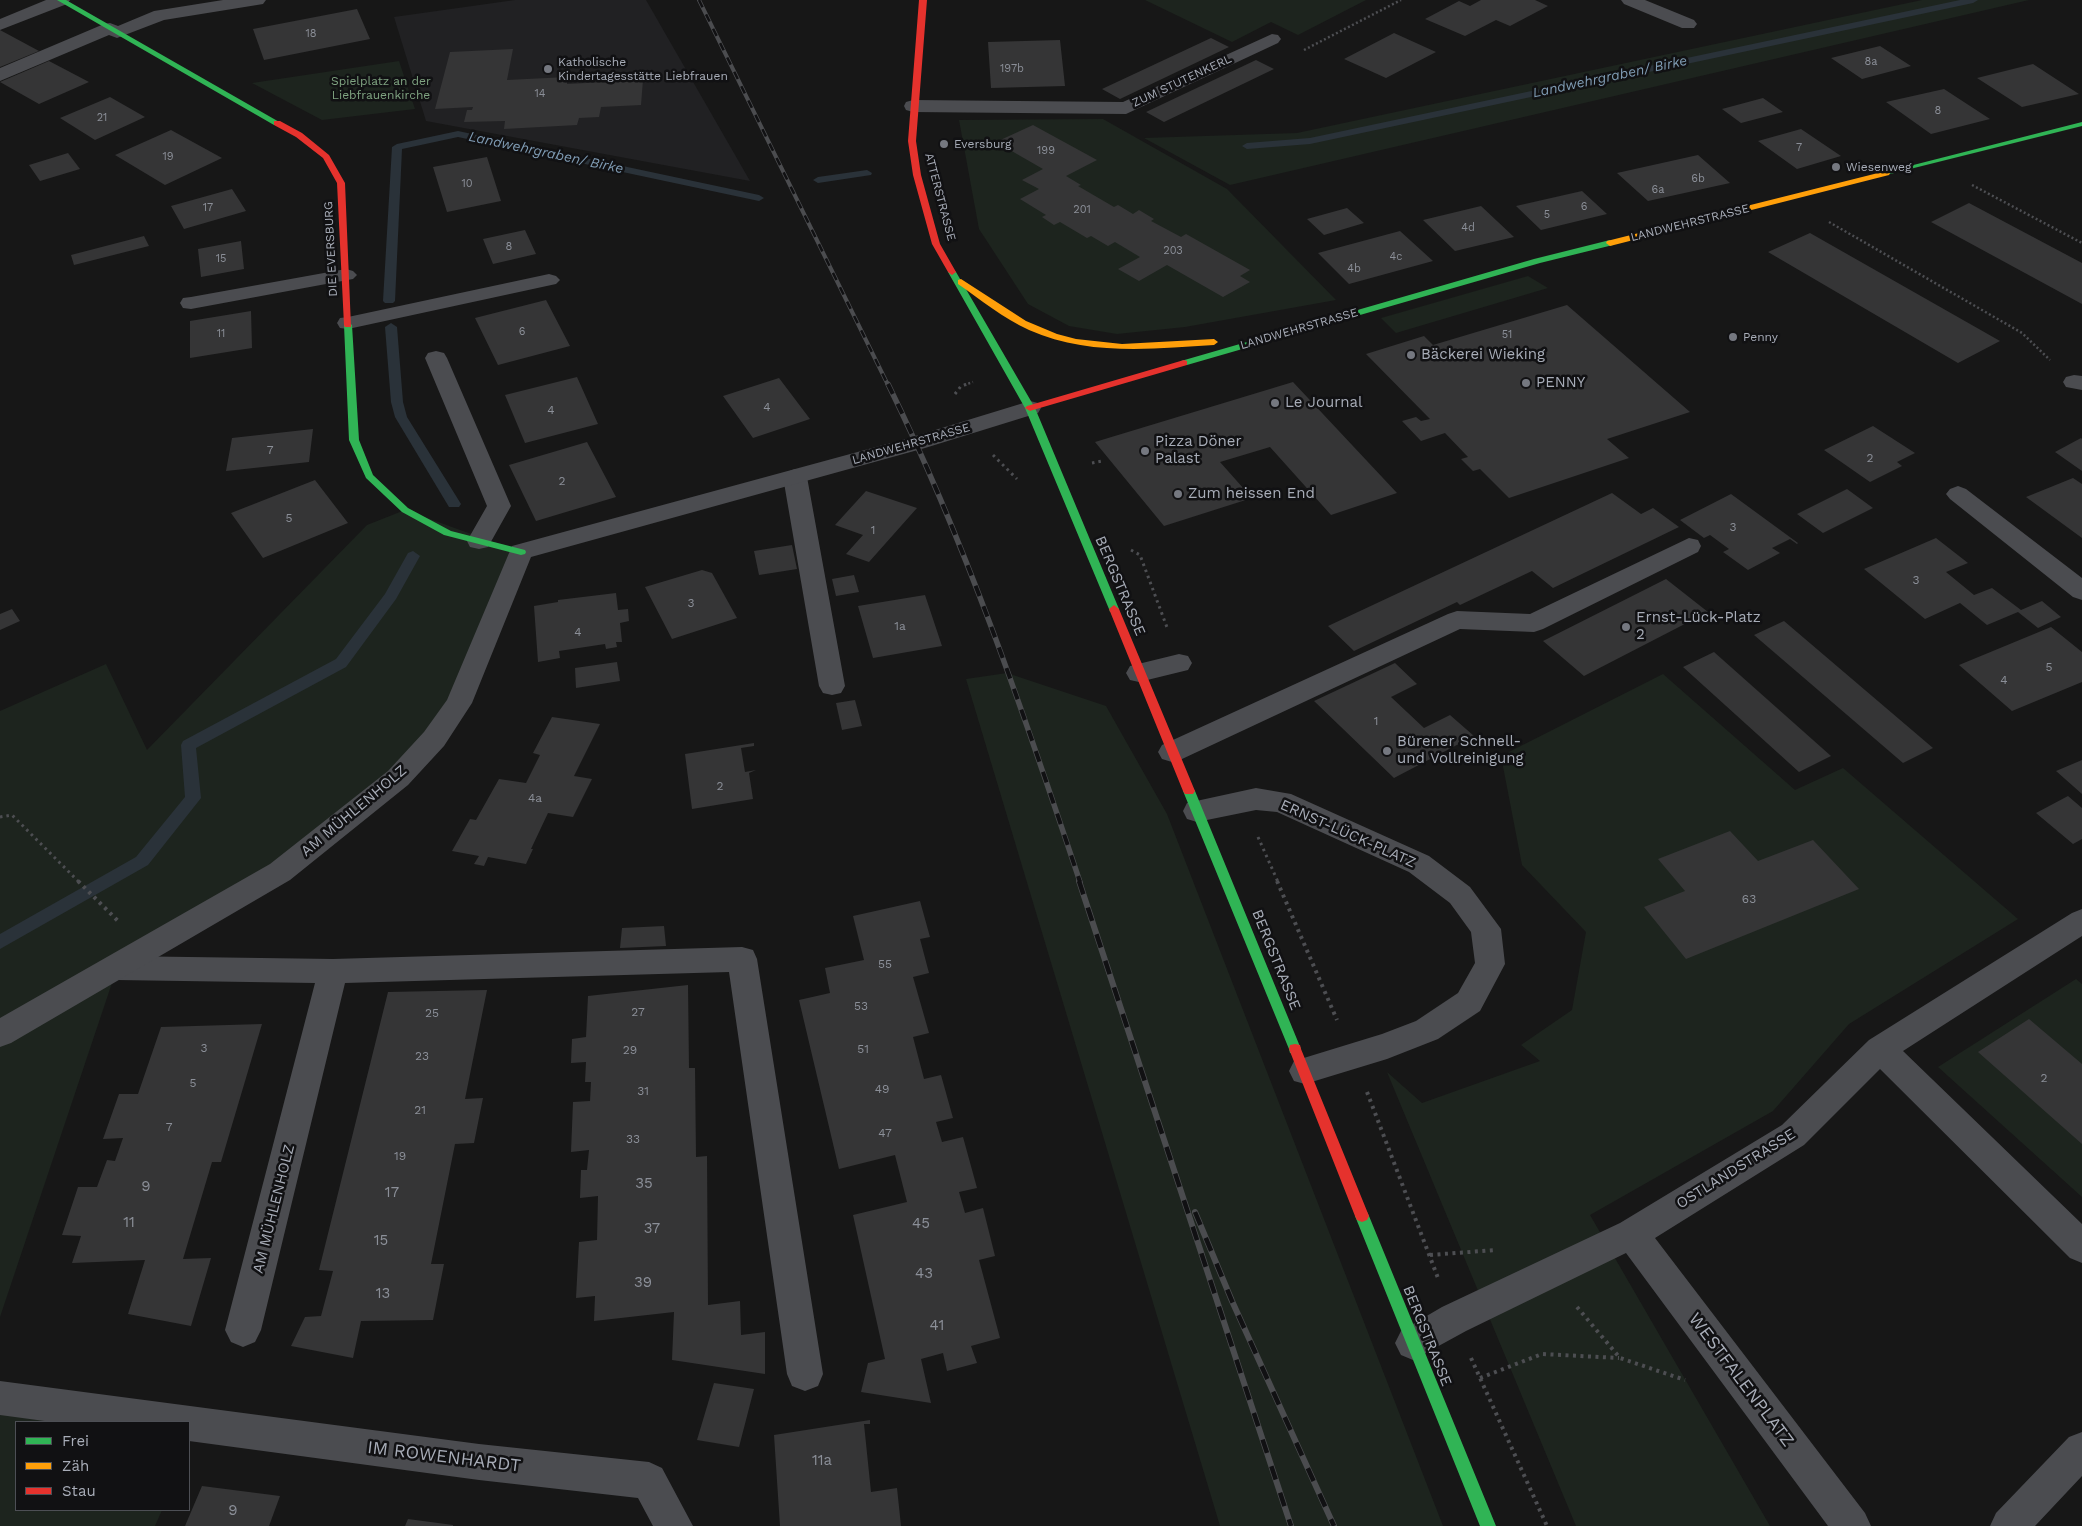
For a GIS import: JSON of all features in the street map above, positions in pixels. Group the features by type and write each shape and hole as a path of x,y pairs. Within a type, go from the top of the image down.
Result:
{"street":[{"path":"0,26 61,0"},
{"name":"DIE EVERSBURG","path":"61,0 299,135 326,157 341,183 354,440 369,476 404,510 448,533 521,552"},
{"path":"0,75 114,30 160,15 257,0"},
{"name":"ATTERSTRASSE","path":"922,0 912,141 917,175 936,244 1030,408"},
{"path":"1630,0 1688,24"},
{"name":"ZUM STUTENKERL","path":"914,106 1126,108 1272,38"},
{"name":"LANDWEHRSTRASSE","path":"521,552 916,443 1265,338 1577,250 2082,124"},
{"path":"191,303 346,275"},
{"path":"956,278 1013,317 1042,332 1079,343 1116,348 1265,338"},
{"path":"348,323 549,280"},
{"path":"436,358 499,506 478,541"},
{"name":"BERGSTRASSE","path":"1030,408 1305,1071 1488,1526"},
{"path":"794,477 832,686"},
{"path":"1958,494 2082,591"},
{"path":"1172,752 1457,620 1534,624 1689,546"},
{"name":"AM MÜHLENHOLZ","path":"0,1034 280,872 398,778 434,739 458,703 521,552"},
{"path":"1140,673 1180,664"},
{"name":"ERNST-LÜCK-PLATZ","path":"1197,811 1256,800 1281,802 1420,864 1460,896 1486,929 1490,964 1469,1002 1427,1030 1305,1071"},
{"name":"OSTLANDSTRASSE","path":"1414,1342 1454,1319 1632,1234 1793,1135 1880,1049 2082,921"},
{"path":"117,968 333,971 742,959 805,1374"},
{"name":"AM MÜHLENHOLZ","path":"244,1330 333,971"},
{"path":"1880,1049 2082,1247"},
{"name":"WESTFALENPLATZ","path":"1632,1234 1782,1436 1852,1526"},
{"path":"0,1398 176,1421"},
{"name":"IM ROWENHARDT","path":"190,1423 648,1481 674,1526"},
{"path":"2009,1526 2082,1450"}],"path":[{"path":"1272,38 1300,52 1402,0"},
{"path":"1929,162 2082,244"},
{"path":"1788,198 2022,334 2078,383"},
{"path":"1140,555 1180,664"},
{"path":"0,817 12,815 94,897"},
{"path":"1430,1255 1528,1248 1620,1358"},
{"path":"1480,1378 1542,1354 1620,1358 1688,1381"}],"shaded area":[{"name":"Katholische Kindertagesstätte Liebfrauen","path":"515,0 646,0 750,181 426,121 394,17"}],"green space":[{"path":"1145,0 1366,0 1298,35 1271,22 1232,42"},
{"path":"1922,0 2029,0 1230,185 1144,138 1297,133"},
{"name":"Spielplatz an der Liebfrauenkirche","path":"399,61 415,109 322,120 252,83"},
{"path":"1103,119 1227,189 1336,300 1185,327 1117,334 1069,326 1028,304 979,229 959,120"},
{"path":"1528,276 1548,288 1396,333 1381,318"},
{"path":"405,510 521,552 459,703 398,778 117,968 0,1317 0,711 106,664 147,750 367,525"},
{"path":"1007,673 1106,706 1167,814 1443,1526 1220,1526 966,679"},
{"path":"1663,674 1795,790 1843,768 2018,919 1849,1024 1773,1111 1590,1215 1770,1526 1576,1526 1387,1072 1422,1103 1540,1061 1521,1045 1572,1010 1586,932 1522,865 1501,756"},
{"path":"2076,979 2082,984 2082,1197 1938,1067"},
{"path":"0,1398 177,1421 15,1421 15,1511 162,1511 155,1526 0,1526"}],"building":[{"path":"1481,0 1535,0 1548,6 1510,26 1496,20 1465,36 1425,19 1459,1 1470,6"},
{"path":"357,9 370,39 264,60 253,29"},
{"path":"0,30 39,51 0,67"},
{"path":"1394,33 1436,52 1386,78 1344,59"},
{"path":"1211,38 1229,47 1120,99 1102,89"},
{"path":"1060,40 1065,86 991,88 988,42"},
{"path":"1880,46 1911,66 1862,79 1831,58"},
{"path":"513,49 507,80 567,77 567,84 643,80 641,105 601,107 599,117 579,118 577,125 504,129 505,121 464,122 467,110 472,110 473,107 435,109 450,52"},
{"path":"1256,60 1274,69 1164,122 1146,112"},
{"path":"49,61 89,82 39,104 0,82"},
{"path":"2033,64 2079,94 2022,107 1977,78"},
{"path":"1944,89 1990,119 1931,134 1886,102"},
{"path":"110,97 145,117 95,140 60,118"},
{"path":"1763,98 1783,112 1741,123 1722,109"},
{"path":"1033,125 1097,160 1066,176 1081,185 1078,186 1114,207 1118,205 1133,214 1139,210 1154,219 1151,221 1181,237 1186,234 1250,270 1240,276 1250,282 1223,297 1167,265 1139,281 1118,269 1140,257 1115,242 1108,246 1091,236 1087,238 1060,222 1054,225 1042,217 1046,215 1020,199 1039,189 1022,180 1043,169 996,142"},
{"path":"1801,129 1841,156 1797,169 1758,141"},
{"path":"171,130 222,158 165,185 115,155"},
{"path":"68,153 80,169 40,181 29,165"},
{"path":"1698,155 1730,183 1648,201 1617,173"},
{"path":"487,157 501,201 447,212 433,167"},
{"path":"232,189 246,211 184,229 171,206"},
{"path":"1582,191 1607,214 1541,230 1516,206"},
{"path":"1969,203 2082,263 2082,304 1931,222"},
{"path":"1481,206 1514,237 1455,251 1423,220"},
{"path":"1347,208 1364,223 1324,235 1307,219"},
{"path":"525,230 536,254 493,264 483,239"},
{"path":"1400,231 1433,261 1349,284 1318,253"},
{"path":"1810,233 2000,341 1958,363 1768,252"},
{"path":"144,236 149,246 74,265 71,255"},
{"path":"241,241 244,269 201,277 198,249"},
{"path":"546,300 570,346 498,365 475,318"},
{"name":"PENNY","path":"1567,305 1690,412 1607,439 1629,458 1509,498 1480,469 1473,471 1461,459 1468,457 1445,433 1421,441 1402,421 1416,417 1421,421 1430,419 1366,354 1424,336 1433,345"},
{"path":"251,311 252,348 190,358 190,321"},
{"path":"577,377 598,424 525,443 505,395"},
{"path":"779,378 810,419 753,438 723,396"},
{"path":"1293,382 1397,493 1331,515 1270,447 1220,462 1252,498 1164,526 1095,442"},
{"path":"1873,426 1915,453 1897,462 1902,466 1870,482 1824,450"},
{"path":"313,429 309,462 226,471 232,438"},
{"path":"2082,439 2082,471 2055,452"},
{"path":"587,442 616,497 536,521 509,465"},
{"path":"2073,478 2082,484 2082,538 2026,497"},
{"path":"315,480 348,523 263,558 231,513"},
{"path":"1847,489 1873,508 1823,533 1797,514"},
{"path":"866,491 917,508 869,562 846,554 863,535 835,525"},
{"path":"1612,493 1641,514 1653,508 1679,527 1553,588 1532,571 1460,605 1457,602 1354,651 1328,626"},
{"path":"1731,494 1798,543 1790,539 1772,548 1780,553 1748,570 1723,552 1729,549 1710,535 1704,538 1680,520"},
{"path":"1936,538 1968,563 1946,572 1974,595 1992,588 2021,610 2042,601 2061,617 2038,628 2018,612 1987,625 1960,603 1925,619 1864,569"},
{"path":"792,545 797,569 759,575 754,551"},
{"path":"702,570 712,573 737,618 672,639 645,587"},
{"path":"854,575 859,592 836,596 832,579"},
{"name":"Ernst-Lück-Platz 2","path":"1666,579 1708,612 1584,676 1543,641"},
{"path":"616,593 618,610 628,609 629,621 620,623 622,642 616,642 617,647 606,649 605,644 559,651 560,658 538,662 534,606 558,602 558,600"},
{"path":"925,595 942,646 873,658 858,606"},
{"path":"12,609 20,621 0,630 0,614"},
{"path":"1784,621 1933,748 1903,763 1754,635"},
{"path":"2051,627 2082,652 2082,682 2012,711 1959,665"},
{"path":"1714,652 1831,756 1799,772 1683,667"},
{"path":"617,662 620,681 576,688 575,668"},
{"path":"1395,663 1417,684 1391,697 1424,728 1450,715 1474,736 1394,778 1314,701"},
{"path":"855,700 862,726 842,730 836,703"},
{"path":"552,717 600,724 574,776 592,779 573,817 548,813 526,864 488,857 484,866 474,864 479,856 452,851 470,819 476,820 499,779 526,783 540,755 533,753"},
{"path":"754,743 754,746 741,748 745,772 756,770 749,773 753,799 692,809 685,754"},
{"path":"2082,760 2082,794 2056,771"},
{"path":"2068,796 2082,808 2082,839 2073,844 2036,813"},
{"path":"1730,831 1758,861 1813,840 1859,889 1686,959 1644,907 1685,891 1658,859"},
{"path":"920,901 930,937 920,939 929,973 913,977 929,1033 913,1037 924,1079 941,1075 953,1118 936,1122 942,1142 963,1137 977,1188 959,1192 965,1213 983,1208 995,1256 979,1260 1000,1338 971,1346 977,1363 947,1371 943,1353 921,1359 931,1403 861,1392 868,1363 885,1359 853,1215 907,1202 895,1155 839,1169 799,1000 830,993 825,968 864,960 853,916"},
{"path":"664,926 666,946 620,948 622,928"},
{"path":"688,985 689,1068 695,1068 696,1157 707,1156 708,1305 740,1301 741,1335 765,1332 765,1374 672,1360 674,1312 594,1321 595,1296 576,1298 579,1242 597,1240 598,1196 580,1198 581,1170 587,1170 589,1150 571,1152 573,1102 590,1101 591,1082 585,1082 586,1062 571,1063 572,1039 586,1037 588,996"},
{"path":"487,990 465,1099 483,1098 474,1143 455,1144 431,1264 444,1264 433,1320 361,1321 353,1358 291,1346 305,1317 321,1316 333,1271 319,1270 388,992"},
{"path":"2029,1019 2082,1064 2082,1144 1978,1052"},
{"path":"262,1024 221,1162 212,1162 183,1259 211,1258 191,1326 128,1314 145,1260 72,1263 81,1236 62,1235 78,1187 97,1187 107,1160 115,1161 123,1138 103,1139 119,1094 138,1094 161,1027"},
{"path":"714,1383 754,1389 739,1447 697,1440"},
{"path":"870,1420 870,1424 864,1424 871,1492 897,1488 901,1526 780,1526 774,1435"},
{"path":"202,1486 280,1496 269,1526 185,1526"},
{"path":"408,1519 453,1525 453,1526 405,1526"}],"waterway":[{"name":"Landwehrgraben/ Birke","path":"1247,146 1310,141 1973,0"},
{"name":"Landwehrgraben/ Birke","path":"389,301 397,147 458,134 759,198"},
{"name":"Landwehrgraben/ Birke","path":"818,180 867,173"},
{"name":"Landwehrgraben/ Birke","path":"391,327 397,402 401,417 454,504"},
{"name":"Landwehrgraben/ Birke","path":"0,942 142,861 193,798 188,745 341,663 391,596 413,556"}],"railway":[{"path":"699,0 888,385"},
{"path":"888,384 943,505 968,567 1015,693 1080,882"},
{"path":"1079,881 1291,1526"},
{"path":"1195,1212 1232,1301 1334,1526"}],"traffic: fast":[{"path":"61,0 277,123"},
{"path":"1886,173 2082,124"},
{"path":"1184,363 1537,261 1610,243"},
{"path":"952,272 1030,408 1114,609"},
{"path":"348,325 354,440 369,476 405,510 448,533 521,552"},
{"path":"1189,791 1295,1049"},
{"path":"1362,1216 1488,1526"}],"traffic: slow":[{"path":"1610,243 1886,173"},
{"path":"961,282 996,307 1032,328 1076,342 1122,346 1214,342"}],"traffic: jam":[{"path":"923,0 912,141 917,175 936,244 952,272"},
{"path":"277,123 299,135 326,157 341,183 348,325"},
{"path":"1030,408 1184,363"},
{"path":"1114,609 1189,791"},
{"path":"1295,1049 1362,1216"}],"place":[{"name":"Katholische Kindertagesstätte Liebfrauen","path":"548,69"},
{"name":"Eversburg","path":"944,144"},
{"name":"Wiesenweg","path":"1836,167"},
{"name":"Penny","path":"1733,337"},
{"name":"Bäckerei Wieking","path":"1411,355"},
{"name":"PENNY","path":"1526,383"},
{"name":"Le Journal","path":"1275,403"},
{"name":"Pizza Döner Palast","path":"1145,451"},
{"name":"Zum heissen End","path":"1178,494"},
{"name":"Ernst-Lück-Platz 2","path":"1626,627"},
{"name":"Bürener Schnell- und Vollreinigung","path":"1387,751"}]}
